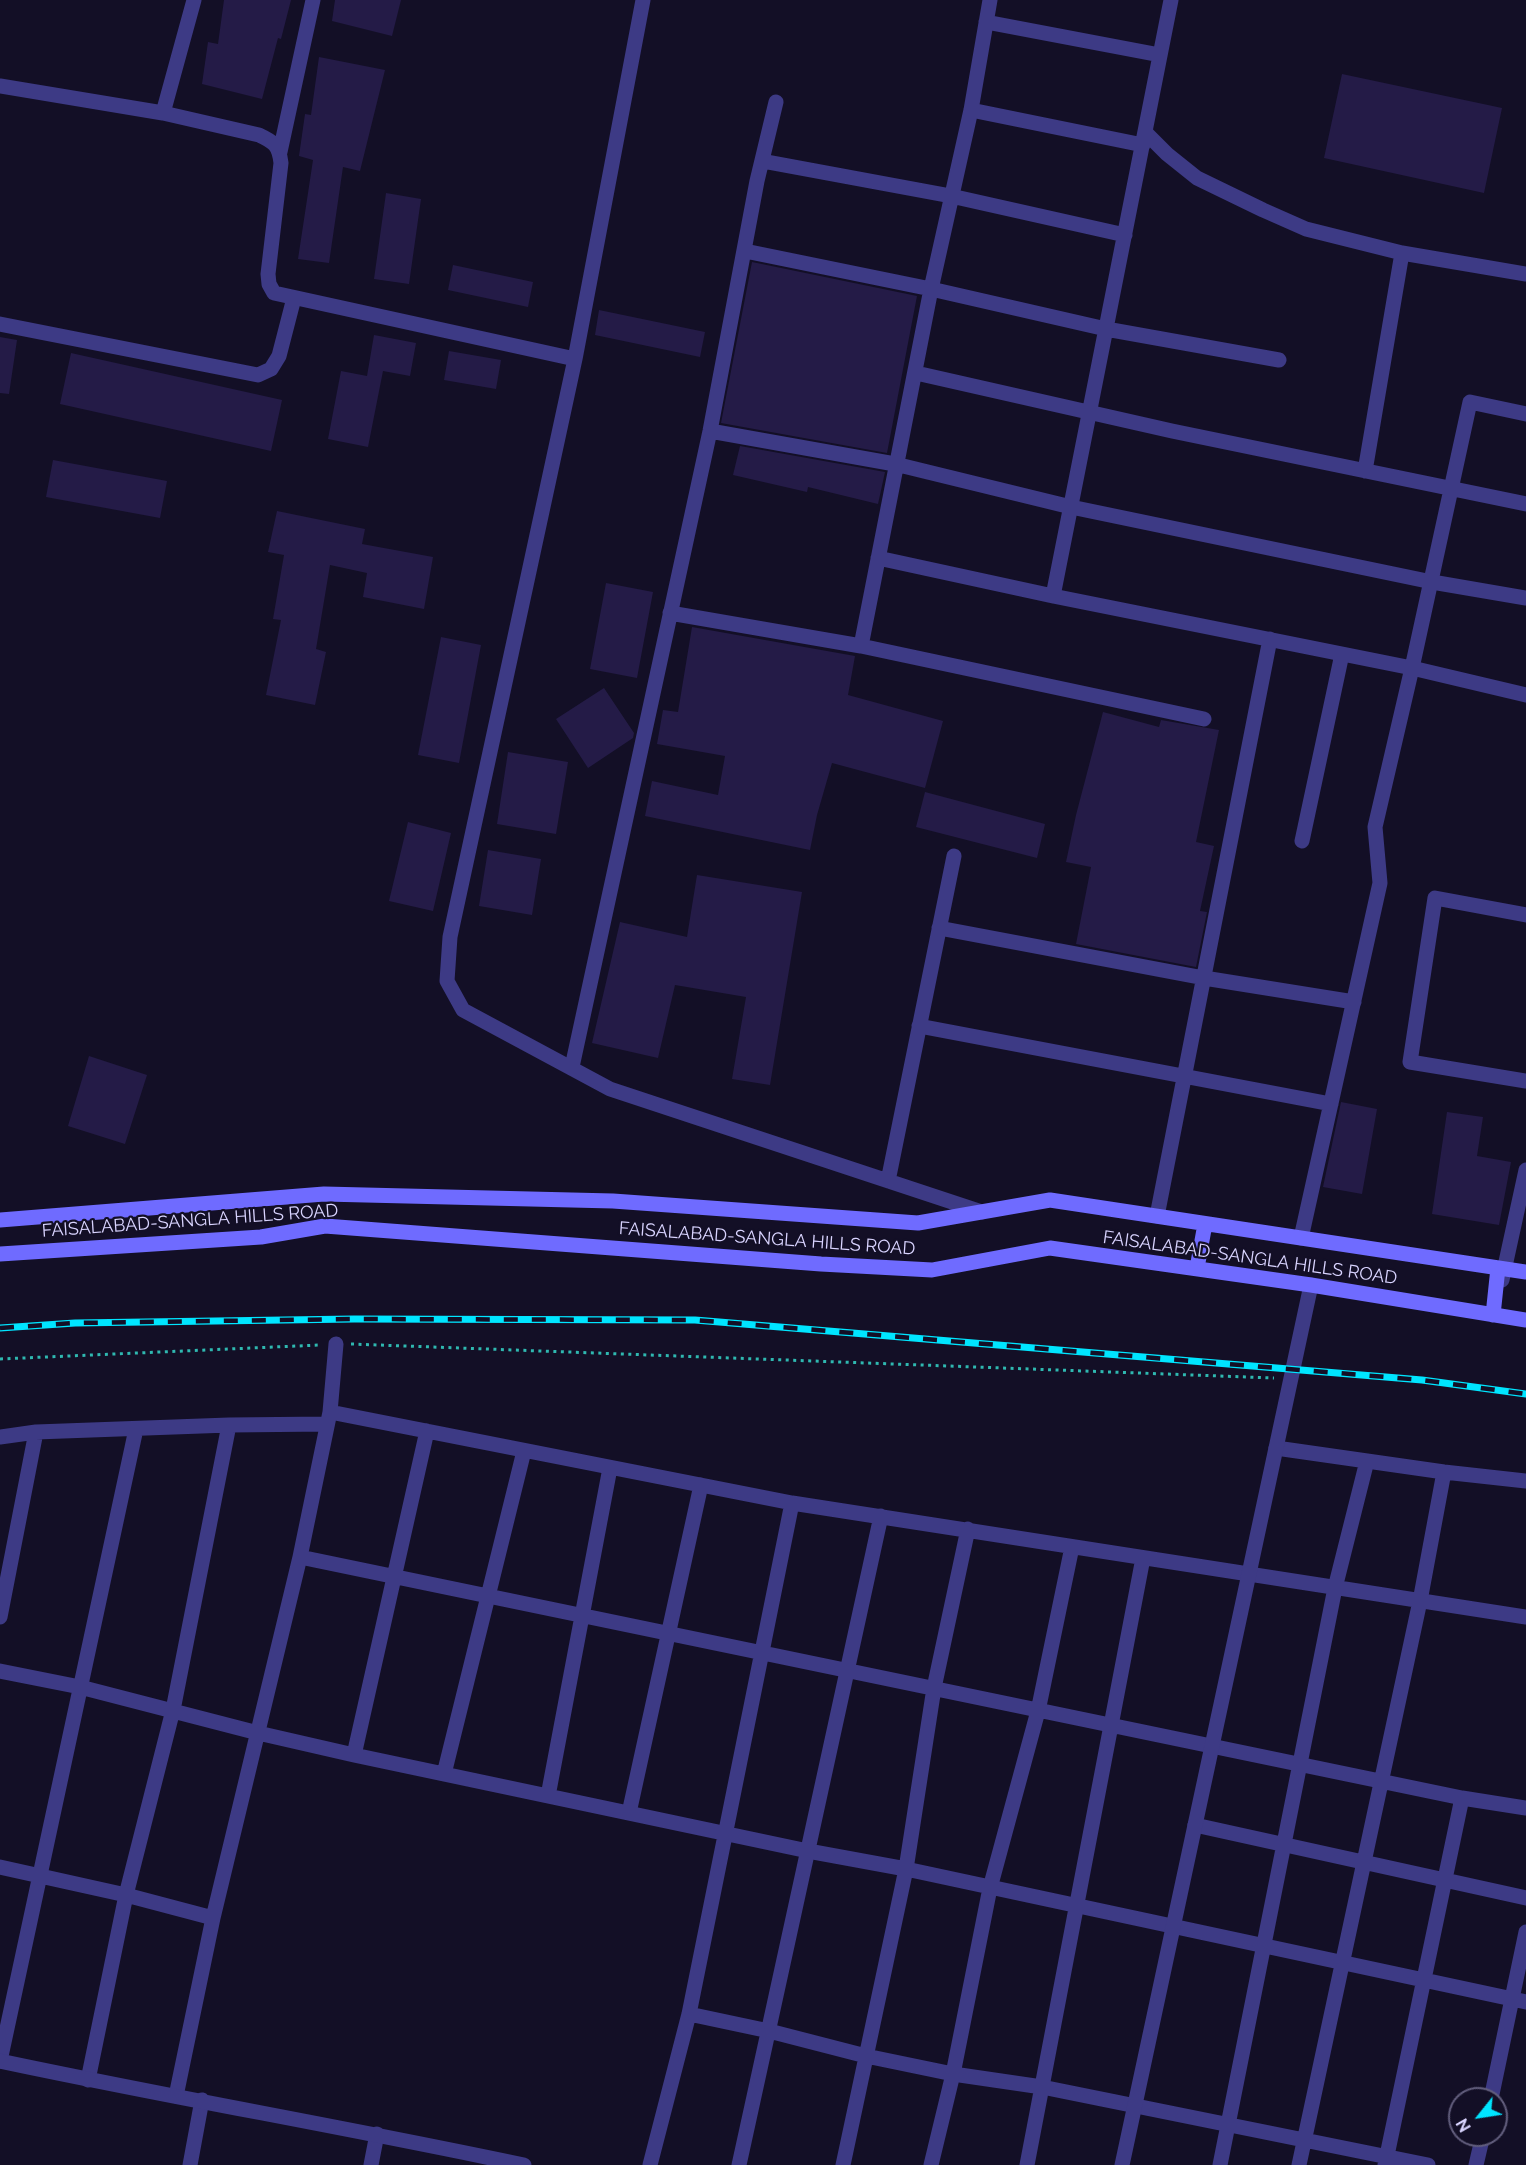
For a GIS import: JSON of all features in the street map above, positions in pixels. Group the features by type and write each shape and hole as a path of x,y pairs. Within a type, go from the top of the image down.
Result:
{"main road":[{"name":"FAISALABAD-SANGLA HILLS ROAD","path":"0,1220 324,1194 613,1200 918,1223 1050,1200 1526,1272"},
{"path":"1197,1269 1205,1224"},
{"name":"FAISALABAD-SANGLA HILLS ROAD","path":"0,1254 261,1237 325,1226 821,1264 932,1270 1050,1248 1311,1285 1526,1320"},
{"path":"1496,1316 1501,1269"}],"street":[{"path":"163,113 194,0"},
{"path":"313,0 280,152 281,163 268,274 269,284 274,293 575,358"},
{"path":"644,0 575,358 450,937 447,981 463,1010 610,1089 982,1212"},
{"path":"861,646 951,196 971,110 990,0"},
{"path":"1053,596 1171,0"},
{"path":"986,22 1160,55"},
{"path":"0,86 163,113 259,135 273,142 280,152"},
{"path":"572,1067 710,431 762,161 776,102"},
{"path":"971,110 1144,139 1197,178 1306,229 1402,253 1526,274"},
{"path":"762,161 951,196 1125,235"},
{"path":"745,250 1106,328 1279,360"},
{"path":"1365,471 1402,253"},
{"path":"0,324 258,375 271,369 279,356 294,298"},
{"path":"916,373 1526,504"},
{"path":"1300,1238 1380,883 1374,827 1432,582 1470,402 1526,414"},
{"path":"710,431 896,465 1071,507 1432,582 1526,598"},
{"path":"878,558 1053,596 1412,668 1526,695"},
{"path":"670,613 861,646 1204,719"},
{"path":"1157,1216 1270,639"},
{"path":"1302,842 1342,654"},
{"path":"888,1181 954,856"},
{"path":"1526,915 1435,898 1410,1062 1526,1081"},
{"path":"939,928 1204,978 1354,1002"},
{"path":"920,1026 1331,1104"},
{"path":"1501,1269 1526,1170"},
{"path":"1122,2165 1311,1285"},
{"path":"176,2096 213,1918 300,1557 328,1418 336,1344"},
{"path":"0,1437 36,1432 229,1425 328,1418 427,1431 792,1503 1526,1617"},
{"path":"88,2080 126,1895 173,1710 229,1425"},
{"path":"136,1429 0,2061 524,2165"},
{"path":"354,1755 427,1431"},
{"path":"0,1617 36,1432"},
{"path":"1276,1448 1444,1472 1526,1481"},
{"path":"444,1774 524,1451"},
{"path":"1220,2165 1335,1588 1367,1461"},
{"path":"548,1796 610,1468"},
{"path":"1299,2165 1420,1601 1444,1472"},
{"path":"629,1813 701,1485"},
{"path":"650,2165 689,2014 792,1503"},
{"path":"739,2165 881,1516"},
{"path":"843,2165 906,1869 934,1688 968,1529"},
{"path":"931,2165 953,2074 990,1888 1038,1711 1072,1547"},
{"path":"300,1557 1462,1798 1526,1808"},
{"path":"1027,2165 1143,1558"},
{"path":"0,1671 80,1687 354,1755 808,1851 906,1869 1519,2001"},
{"path":"1386,2161 1462,1798"},
{"path":"1195,1825 1526,1898"},
{"path":"0,1867 126,1895 213,1918"},
{"path":"1494,2087 1519,2001 1526,1932"},
{"path":"689,2014 953,2074 1042,2087 1304,2141 1386,2161 1428,2165"},
{"path":"190,2165 202,2100"},
{"path":"370,2165 377,2134"},
{"path":"1476,2165 1480,2147"}],"path":[{"path":"0,1359 336,1344 1290,1379"}],"building":[{"path":"224,0 291,0 262,99 202,84 208,42 218,44"},
{"path":"335,0 401,0 392,36 332,21"},
{"path":"319,57 385,70 360,171 343,167 329,263 298,259 313,160 299,156 305,114 311,115"},
{"path":"1342,74 1502,108 1484,193 1324,158"},
{"path":"386,193 421,199 409,284 374,279"},
{"path":"752,262 917,296 887,453 721,423"},
{"path":"453,265 533,282 528,307 448,290"},
{"path":"599,310 705,332 700,357 595,335"},
{"path":"374,335 416,343 410,376 383,371 368,447 328,439 341,371 367,376"},
{"path":"0,337 17,340 9,394 0,393"},
{"path":"449,351 501,360 496,389 444,380"},
{"path":"71,353 282,400 271,451 60,404"},
{"path":"740,446 885,472 878,504 808,487 807,492 733,475"},
{"path":"53,460 167,481 160,518 46,497"},
{"path":"277,511 365,529 362,544 433,557 424,609 363,597 367,573 330,565 316,649 326,652 315,705 266,695 281,620 273,619 284,555 268,552"},
{"path":"606,583 653,592 637,678 590,669"},
{"path":"692,627 855,656 848,695 943,721 925,788 832,763 810,850 645,816 652,781 718,795 725,756 657,744 663,710 678,712"},
{"path":"441,637 481,645 459,763 418,755"},
{"path":"604,688 634,733 633,738 588,768 556,719"},
{"path":"1103,712 1159,727 1161,720 1219,730 1196,842 1214,846 1200,911 1207,912 1196,967 1076,944 1091,867 1066,862"},
{"path":"508,752 568,762 556,834 497,824"},
{"path":"925,792 1045,824 1037,858 916,827"},
{"path":"408,822 451,833 433,911 389,901"},
{"path":"488,850 541,859 532,915 479,906"},
{"path":"697,875 802,892 770,1085 732,1079 746,997 675,985 658,1058 592,1043 620,922 687,937"},
{"path":"89,1056 147,1075 125,1144 68,1126"},
{"path":"1341,1102 1377,1109 1362,1194 1323,1187"},
{"path":"1447,1112 1483,1117 1477,1156 1511,1162 1499,1225 1432,1214"}],"railway":[{"path":"0,1328 75,1323 354,1319 695,1320 1422,1380 1526,1394"}]}
